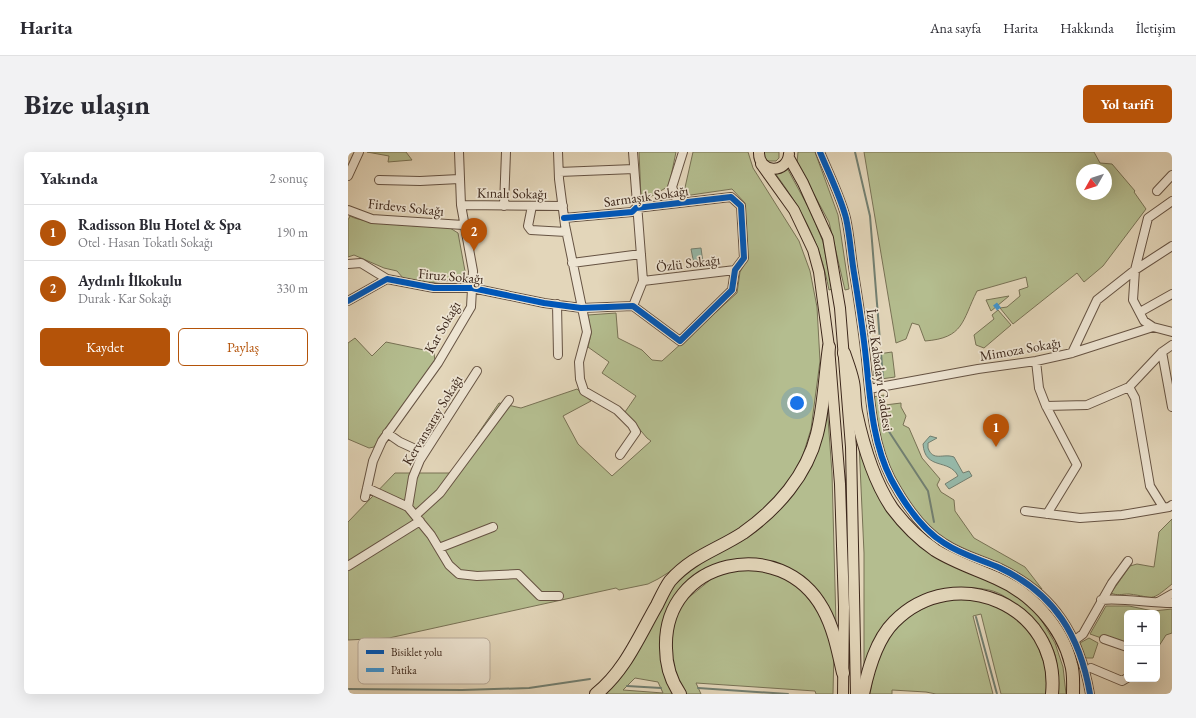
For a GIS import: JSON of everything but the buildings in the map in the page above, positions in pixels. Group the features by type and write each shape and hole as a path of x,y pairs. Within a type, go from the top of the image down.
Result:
{"highway":[{"path":"596,694 604,688 626,662 669,582 692,561 741,534 760,520 777,505 799,475 809,456 817,434 829,347"},
{"path":"844,353 853,381 856,412 869,461 879,485 892,508 907,526 936,551 998,578 1018,590 1037,605 1051,622 1062,639 1072,664 1074,691"},
{"path":"680,694 673,682 666,658 666,636 671,615 680,598 696,582 717,570 741,563 756,563 777,568 796,578 814,595 832,626 843,673"},
{"path":"863,694 874,655 881,640 893,623 906,611 922,601 940,595 960,592 989,597 1013,608 1027,621 1040,637 1047,652 1052,694"}],"main road":[{"path":"759,155 770,169 779,169 787,163 790,154"},
{"path":"790,154 828,238 840,308 851,447 856,694"},
{"path":"759,155 794,210 813,250 819,272 829,347 840,484 844,607 843,694"}],"street":[{"path":"348,176 359,152"},
{"name":"Kar Sokağı","path":"408,507 366,492 373,461 387,433 438,363 471,307 473,271 461,205 459,152"},
{"path":"504,206 506,152"},
{"path":"558,152 566,232 587,332 579,362 580,379 584,391 616,410 632,425 636,432 620,455"},
{"path":"633,152 636,208 643,281 633,306 680,341 732,290 735,270"},
{"path":"678,203 672,187 683,152"},
{"name":"İzzet Kabadayı Caddesi","path":"820,152 836,188 846,219 872,418 878,444 890,478 913,513 933,535 944,544 974,559 999,568 1021,579 1038,591 1062,618 1075,640 1086,672 1090,694"},
{"path":"559,172 634,169"},
{"path":"1157,191 1172,175"},
{"path":"379,180 420,181 459,179"},
{"name":"Sarmaşık Sokağı","path":"564,218 632,212 636,208 731,197 741,206 744,258 735,270"},
{"path":"1172,201 1148,218 1135,270 1133,300 1144,321 1153,327 1172,332"},
{"name":"Kınalı Sokağı","path":"461,205 563,206"},
{"path":"532,206 528,226 531,230 566,232"},
{"name":"Firdevs Sokağı","path":"348,210 372,219 464,226"},
{"path":"1072,353 1098,300 1135,270 1172,246"},
{"path":"572,263 640,254"},
{"path":"348,264 361,263 387,279 348,301"},
{"name":"Özlü Sokağı","path":"643,281 735,270"},
{"name":"Firuz Sokağı","path":"387,279 434,288 472,288 582,308 633,306"},
{"path":"1140,312 1172,294"},
{"path":"557,304 558,355"},
{"name":"Mimoza Sokağı","path":"869,389 978,369 1036,361 1072,353 1153,327"},
{"path":"1046,406 1087,405 1129,387 1162,352 1172,345"},
{"path":"1162,352 1171,395 1172,408"},
{"path":"1036,361 1039,388 1046,406 1077,465 1047,514"},
{"name":"Kervansaray Sokağı","path":"408,507 413,477 424,453 477,371"},
{"path":"1129,387 1135,398 1150,486 1164,507"},
{"path":"348,566 418,518 440,493 509,400"},
{"path":"387,433 400,442 424,453"},
{"path":"1025,511 1080,518 1122,515 1169,507 1172,505"},
{"path":"408,507 418,518 449,565 460,574 477,576 518,574 540,596 559,596"},
{"path":"439,548 493,527"},
{"path":"1074,691 1075,640 1083,634 1101,600 1128,561"},
{"path":"1154,603 1172,594"},
{"path":"1101,600 1133,600 1154,603 1172,603"},
{"path":"1104,639 1124,646"},
{"path":"1091,668 1122,681 1124,680"}],"shaded area":[{"path":"367,152 406,152 412,160 388,162 389,156"},
{"path":"639,152 676,152 669,186 650,197 641,197"},
{"path":"693,152 748,152 753,168 799,241 810,271 817,307 820,361 811,429 803,455 792,478 761,515 648,584 619,590 616,588 389,638 358,638 358,640 348,640 348,522 395,473 451,473 499,403 521,408 577,389 591,401 563,416 578,444 612,476 651,441 625,412 636,396 602,373 609,362 588,347 591,334 588,315 616,313 618,338 642,350 652,360 662,361 737,293 740,272 748,258 745,203 732,189 691,195 684,192"},
{"path":"764,152 779,152 779,158 776,161 768,161 765,158"},
{"path":"798,152 815,152 838,215 849,289 845,290 829,222 797,163"},
{"path":"864,152 1094,152 1100,163 1112,164 1135,191 1134,192 1146,209 1103,266 1084,282 1077,273 1013,324 1000,308 1007,307 1020,296 1019,290 1028,287 1026,277 977,291 964,319 955,332 938,339 925,341 919,325 912,323 906,339 896,343"},
{"path":"787,168 812,214 823,242 832,289 829,290 821,257 809,228 794,201 775,173"},
{"path":"350,216 358,219 398,225 450,228 458,233 465,271 461,279 428,283 403,278 397,271 384,268 354,255 348,257 348,220"},
{"path":"701,248 703,263 694,264 691,249"},
{"path":"1009,296 991,311 986,300"},
{"path":"998,310 1011,325 984,348 976,345 974,335 994,319 992,315"},
{"path":"355,338 372,356 386,342 434,352 435,362 385,429 374,447 369,448 348,439 348,343"},
{"path":"892,352 895,377 874,380 873,357 878,354"},
{"path":"884,395 885,405 901,403 901,407 906,416 903,425 909,428 922,458 940,479 937,485 941,492 954,500 955,511 974,538 1025,567 1042,589 963,553 918,519 891,471 879,437 873,397"},
{"path":"827,405 832,473 836,624 808,582 794,571 774,563 752,559 728,562 671,605 662,626 661,644 674,694 604,694 671,588 693,566 754,531 775,515 789,498","holes":["635,678 658,682 663,693 623,690"]},
{"path":"930,436 937,438 928,443 928,448 933,455 954,457 963,473 969,471 972,476 949,489 945,484 958,476 949,467 928,458 923,444"},
{"path":"859,443 870,479 940,558 1011,592 1038,614 1055,643 1063,667 1066,694 1058,694 1058,674 1055,655 1045,636 1037,625 1018,606 1008,599 998,593 978,588 945,589 923,595 904,606 891,618 864,667 864,553"},
{"path":"1172,519 1172,584 1159,594 1152,597 1111,593 1130,566 1137,564 1154,567 1159,532"},
{"path":"754,567 782,574 799,587 824,619 834,649 833,694 816,694 815,691 696,683 701,694 685,694 677,681 669,651 674,623 682,603 715,576 734,569"},
{"path":"962,596 989,601 1016,616 1035,639 1046,668 1047,694 1001,694 981,614 973,616 993,694 936,694 892,690 892,694 870,694 874,670 886,641 894,629 906,618 938,600"},
{"path":"1106,606 1129,606 1148,610 1124,610 1124,646 1090,634"},
{"path":"1172,609 1172,633 1166,635 1160,644 1160,610"},
{"path":"1089,638 1098,643 1093,658 1085,658 1080,643"}],"waterway":[{"path":"855,152 870,216 880,341"},
{"path":"881,353 883,378"},
{"path":"880,398 882,421 928,491 934,522"},
{"path":"976,617 997,694"},
{"path":"348,689 462,690 529,688 590,679"},
{"path":"627,686 661,688"},
{"path":"698,688 788,694"}],"marked path":[{"path":"995,304 999,309"}],"cycle path":[{"path":"820,152 838,193 846,218 863,331 872,416 879,448 891,479 914,515 936,537 958,551 1000,568 1019,578 1036,590 1050,604 1062,619 1072,636 1086,673 1090,694"},
{"path":"348,301 387,279 434,288 472,288 544,303 581,308 633,306 680,341 732,290 735,270 744,258 741,206 731,197 636,208 632,212 564,218"}],"place":[{"name":"Aydınlı İlkokulu","path":"474,251"},
{"name":"Radisson Blu Hotel & Spa","path":"996,447"}]}
